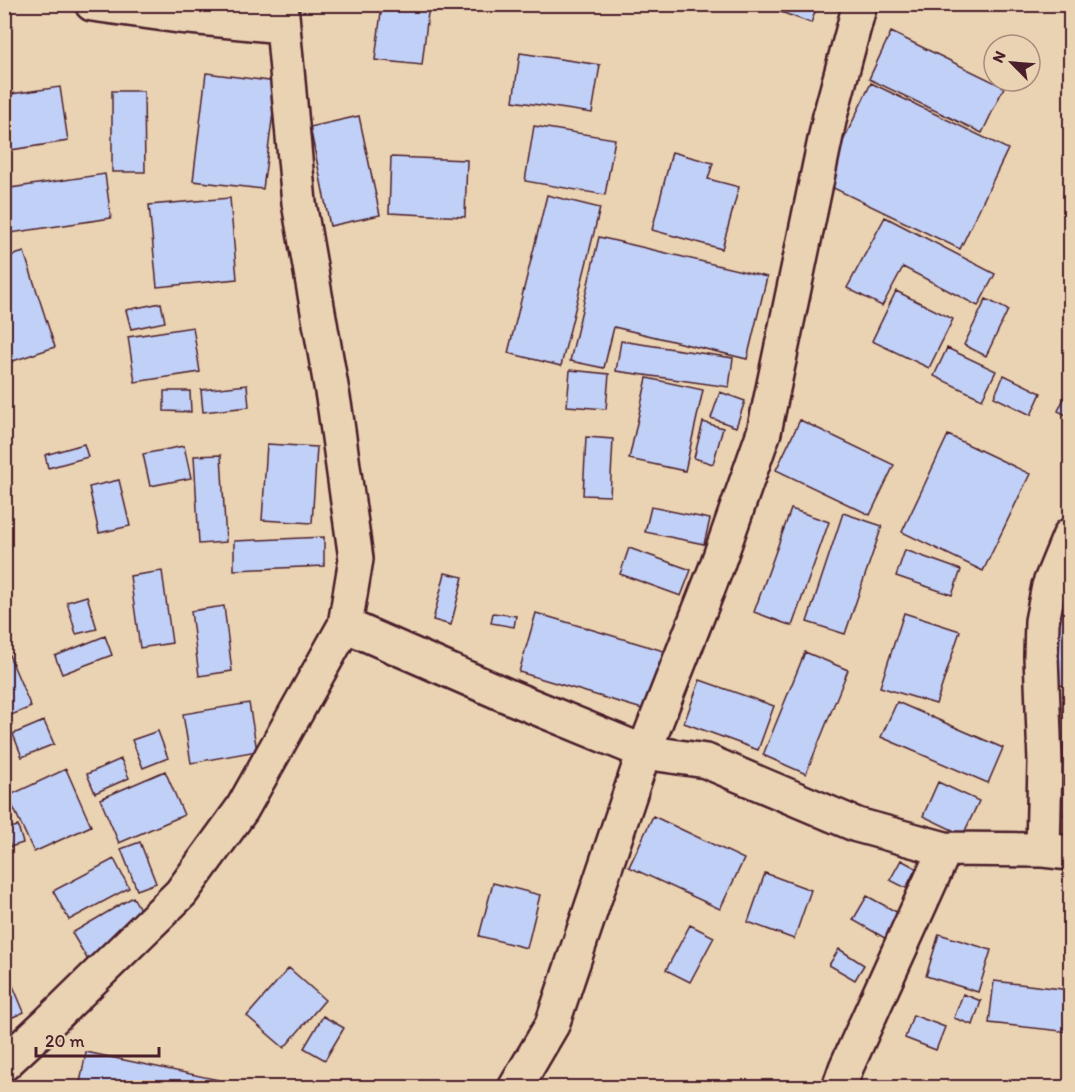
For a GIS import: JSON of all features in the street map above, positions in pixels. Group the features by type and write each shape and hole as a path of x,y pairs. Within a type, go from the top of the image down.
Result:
{"street":[{"path":"4,1064 181,893 242,809 345,625 356,559 335,409 299,202 281,15 179,16 92,4"},
{"path":"515,1088 552,1024 644,752 715,571 764,432 830,116 861,4"},
{"path":"345,625 644,752 706,761 856,825 945,849 1057,852 1045,762 1042,621 1049,586 1071,535"},
{"path":"839,1088 945,849"}],"building":[{"path":"382,4 429,4 422,65 375,60"},
{"path":"759,4 818,4 811,23"},
{"path":"891,32 982,76 982,93 1001,93 982,133 869,79"},
{"path":"520,53 600,65 592,113 513,101"},
{"path":"206,73 277,82 263,189 193,181"},
{"path":"871,83 1008,149 960,249 823,183"},
{"path":"60,87 68,141 4,151 4,95"},
{"path":"112,91 144,91 145,172 112,172"},
{"path":"359,116 380,215 330,226 310,127"},
{"path":"534,126 615,139 605,195 525,181"},
{"path":"672,152 713,163 708,179 739,187 722,249 652,230"},
{"path":"391,157 467,160 465,217 389,213"},
{"path":"105,174 111,218 4,234 4,189"},
{"path":"547,195 600,208 561,366 508,353"},
{"path":"230,198 237,279 157,287 149,205"},
{"path":"885,217 995,274 978,306 903,267 882,306 847,288"},
{"path":"599,237 767,277 747,359 614,327 604,368 570,361"},
{"path":"24,252 55,347 4,364 4,258"},
{"path":"896,291 953,319 929,368 872,341"},
{"path":"986,299 1008,310 986,356 964,345"},
{"path":"161,303 165,322 131,329 126,310"},
{"path":"193,327 200,372 135,382 128,337"},
{"path":"621,341 733,358 729,387 616,371"},
{"path":"947,348 996,371 982,399 934,376"},
{"path":"570,370 609,374 606,409 567,406"},
{"path":"1004,375 1041,393 1031,415 994,397"},
{"path":"647,378 703,390 685,471 629,459"},
{"path":"247,385 249,407 203,412 201,390"},
{"path":"1070,386 1070,417 1058,411"},
{"path":"164,391 190,391 191,412 164,411"},
{"path":"720,392 745,401 736,427 711,418"},
{"path":"800,420 894,465 870,515 776,470"},
{"path":"703,422 723,428 713,464 694,458"},
{"path":"948,435 1030,474 983,571 902,532"},
{"path":"586,437 613,439 610,496 583,495"},
{"path":"84,444 88,457 48,468 45,455"},
{"path":"267,444 317,447 312,523 262,520"},
{"path":"184,446 191,478 150,486 143,454"},
{"path":"221,455 226,542 199,544 194,456"},
{"path":"119,480 130,526 99,533 89,487"},
{"path":"651,507 710,519 704,544 645,532"},
{"path":"791,509 829,522 792,626 754,612"},
{"path":"843,513 882,526 845,634 807,622"},
{"path":"324,537 324,566 234,570 234,541"},
{"path":"629,548 691,570 681,596 620,574"},
{"path":"905,550 961,570 952,595 896,576"},
{"path":"1070,568 1070,688 1038,678"},
{"path":"162,571 172,643 140,648 130,576"},
{"path":"445,573 463,577 451,625 433,620"},
{"path":"87,596 97,629 76,634 67,602"},
{"path":"224,606 232,671 199,676 191,611"},
{"path":"493,613 516,616 514,627 491,623"},
{"path":"536,613 667,652 649,711 519,672"},
{"path":"904,613 960,631 936,704 880,687"},
{"path":"105,636 112,655 62,674 55,656"},
{"path":"805,652 848,670 806,774 763,755"},
{"path":"9,655 31,707 4,718 4,657"},
{"path":"700,680 774,706 758,750 684,723"},
{"path":"897,702 1003,748 988,783 881,737"},
{"path":"249,703 257,751 191,763 183,714"},
{"path":"44,721 54,744 22,757 13,734"},
{"path":"158,731 168,758 143,768 132,740"},
{"path":"121,759 129,778 95,793 87,774"},
{"path":"66,769 91,826 34,852 8,796"},
{"path":"165,771 184,815 119,843 100,799"},
{"path":"938,782 979,801 963,835 923,816"},
{"path":"1070,798 1070,817 1064,815"},
{"path":"653,816 744,859 720,909 629,867"},
{"path":"18,826 23,843 10,847 6,829"},
{"path":"140,842 156,883 137,890 121,849"},
{"path":"114,859 129,888 69,920 53,891"},
{"path":"901,860 916,868 906,888 890,880"},
{"path":"765,873 811,890 794,939 748,922"},
{"path":"493,883 540,895 527,948 479,936"},
{"path":"867,896 904,916 890,941 853,920"},
{"path":"133,897 152,930 92,967 72,933"},
{"path":"690,925 714,937 690,982 666,970"},
{"path":"939,934 991,950 978,992 926,976"},
{"path":"839,949 864,965 855,980 829,965"},
{"path":"289,968 325,1000 284,1048 247,1016"},
{"path":"8,974 24,1012 4,1021 4,976"},
{"path":"994,981 1070,990 1070,1032 989,1023"},
{"path":"963,994 981,1001 973,1025 954,1018"},
{"path":"913,1015 945,1027 936,1050 905,1038"},
{"path":"323,1016 344,1028 325,1060 304,1048"},
{"path":"86,1052 219,1080 218,1088 79,1088"}]}
